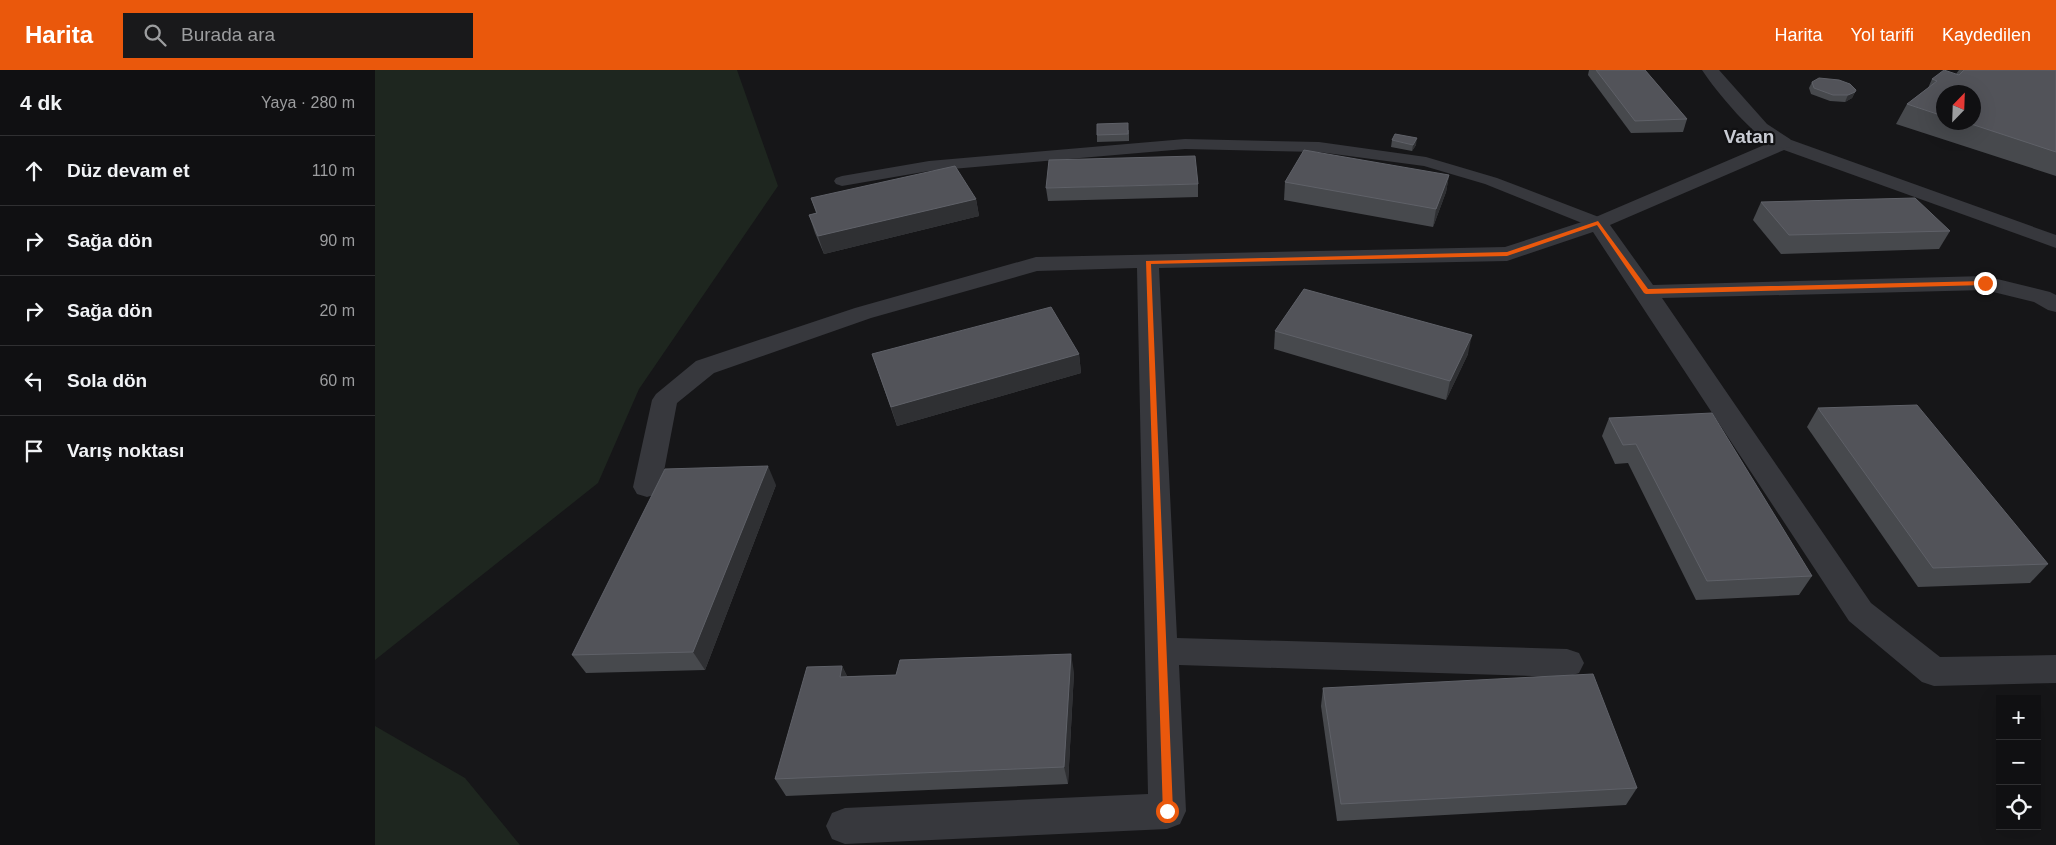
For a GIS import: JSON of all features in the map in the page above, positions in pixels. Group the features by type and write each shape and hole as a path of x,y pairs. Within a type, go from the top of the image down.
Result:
{"street":[{"path":"1710,70 1761,128 1783,142 2056,242"},
{"path":"647,487 665,400 705,368 863,313 1036,264 1507,254 1598,223 1783,142"},
{"path":"1598,223 1860,612 1934,672 2056,669"},
{"path":"845,826 1167,811 1148,262"},
{"path":"1646,292 1985,283 2042,297 2056,305"},
{"path":"1162,651 1567,663"}],"lane":[{"path":"842,181 929,166 1185,144 1319,147 1426,162 1491,181 1598,223"}],"shaded area":[{"path":"375,70 737,70 778,186 639,389 598,483 375,660"},
{"path":"375,726 465,778 520,845 375,845"}],"building":[{"path":"1596,70 1645,70 1687,119 1635,121"},
{"path":"1944,70 1959,75 1964,70 2056,70 2056,152 1981,127 1981,85 1936,85 1936,114 1907,104 1937,81 1932,79"},
{"path":"1819,78 1839,80 1850,84 1856,90 1848,95 1833,95 1814,88 1812,82"},
{"path":"1128,123 1128,134 1097,135 1097,124"},
{"path":"1395,134 1417,138 1413,145 1392,140"},
{"path":"1304,150 1449,175 1436,209 1285,182"},
{"path":"1195,156 1198,184 1046,188 1049,160"},
{"path":"955,166 976,199 818,236 809,215 817,213 811,198"},
{"path":"1915,198 1950,231 1789,235 1761,202"},
{"path":"1304,289 1472,335 1450,381 1275,331"},
{"path":"1051,307 1079,354 891,407 872,354"},
{"path":"1917,405 2048,564 1933,568 1818,408"},
{"path":"1712,413 1812,576 1707,581 1636,444 1623,445 1609,418"},
{"path":"768,466 693,652 572,655 665,469"},
{"path":"1071,654 1064,767 775,779 807,667 842,666 840,677 896,675 900,660"},
{"path":"1593,674 1637,788 1341,804 1323,688"}],"district":[{"name":"Vatan","path":"1749,136"}],"route":[{"path":"1167,811 1148,262 1507,254 1598,223 1646,292 1985,283"}]}
